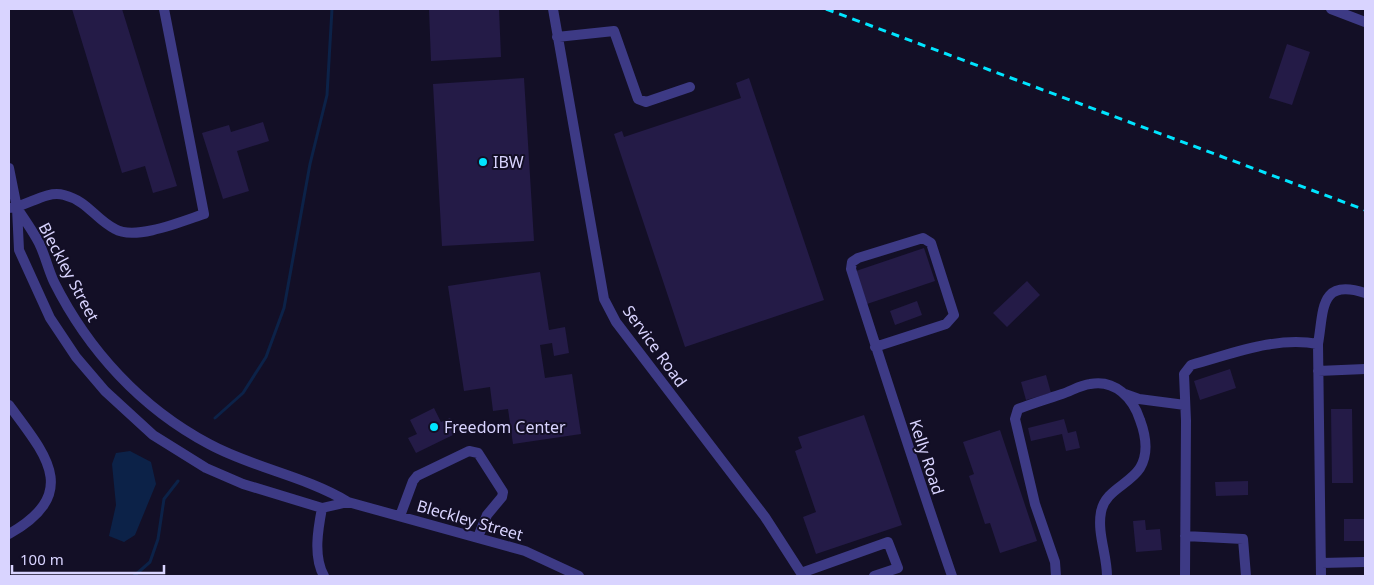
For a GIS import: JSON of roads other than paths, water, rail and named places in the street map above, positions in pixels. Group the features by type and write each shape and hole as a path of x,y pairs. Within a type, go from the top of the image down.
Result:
{"street":[{"path":"13,208 43,197 62,194 83,202 116,230 143,233 204,214 164,9"},
{"name":"Service Road","path":"553,9 604,299 616,322 765,517 802,575"},
{"path":"1331,9 1365,22"},
{"path":"557,38 614,31 638,99 646,102 690,87"},
{"name":"Bleckley Street","path":"9,168 19,250 50,318 76,357 105,391 153,435 206,468 243,484 322,508 348,502"},
{"name":"Bleckley Street","path":"13,208 39,243 54,281 84,332 113,370 145,401 208,444 246,462 328,490 348,502 524,551 579,576"},
{"name":"Kelly Road","path":"876,347 946,324 954,315 931,243 927,239 923,238 877,252 852,262 850,269 952,576"},
{"path":"1321,576 1318,344 1325,304 1330,293 1341,288 1365,293"},
{"path":"1185,576 1184,374 1191,365 1276,343 1301,342 1318,344"},
{"path":"1318,371 1365,369"},
{"path":"1056,576 1055,562 1039,520 1015,419 1018,408 1090,384 1106,384 1118,388 1140,418 1145,433 1146,453 1132,478 1110,494 1101,511 1100,530 1107,576"},
{"path":"1124,394 1139,399 1185,405"},
{"path":"9,405 49,464 53,484 42,508 22,527 9,534"},
{"path":"400,516 413,481 417,476 469,451 473,451 478,453 502,492 502,497 487,515 478,537"},
{"path":"322,508 318,534 320,569 324,576"},
{"path":"1185,536 1243,539 1246,576"},
{"path":"802,575 888,542 898,568 874,576"},
{"path":"1321,563 1365,562"}],"water":[{"path":"130,451 151,462 156,484 135,535 124,542 109,536 116,505 112,464 116,453"}],"waterway":[{"path":"215,418 243,393 266,357 284,308 310,164 327,95 332,9"},
{"path":"134,576 150,562 158,539 164,499 178,481"}],"railway":[{"path":"826,9 1365,210"}],"place":[{"name":"IBW","path":"483,162"},
{"name":"Freedom Center","path":"434,427"}]}
